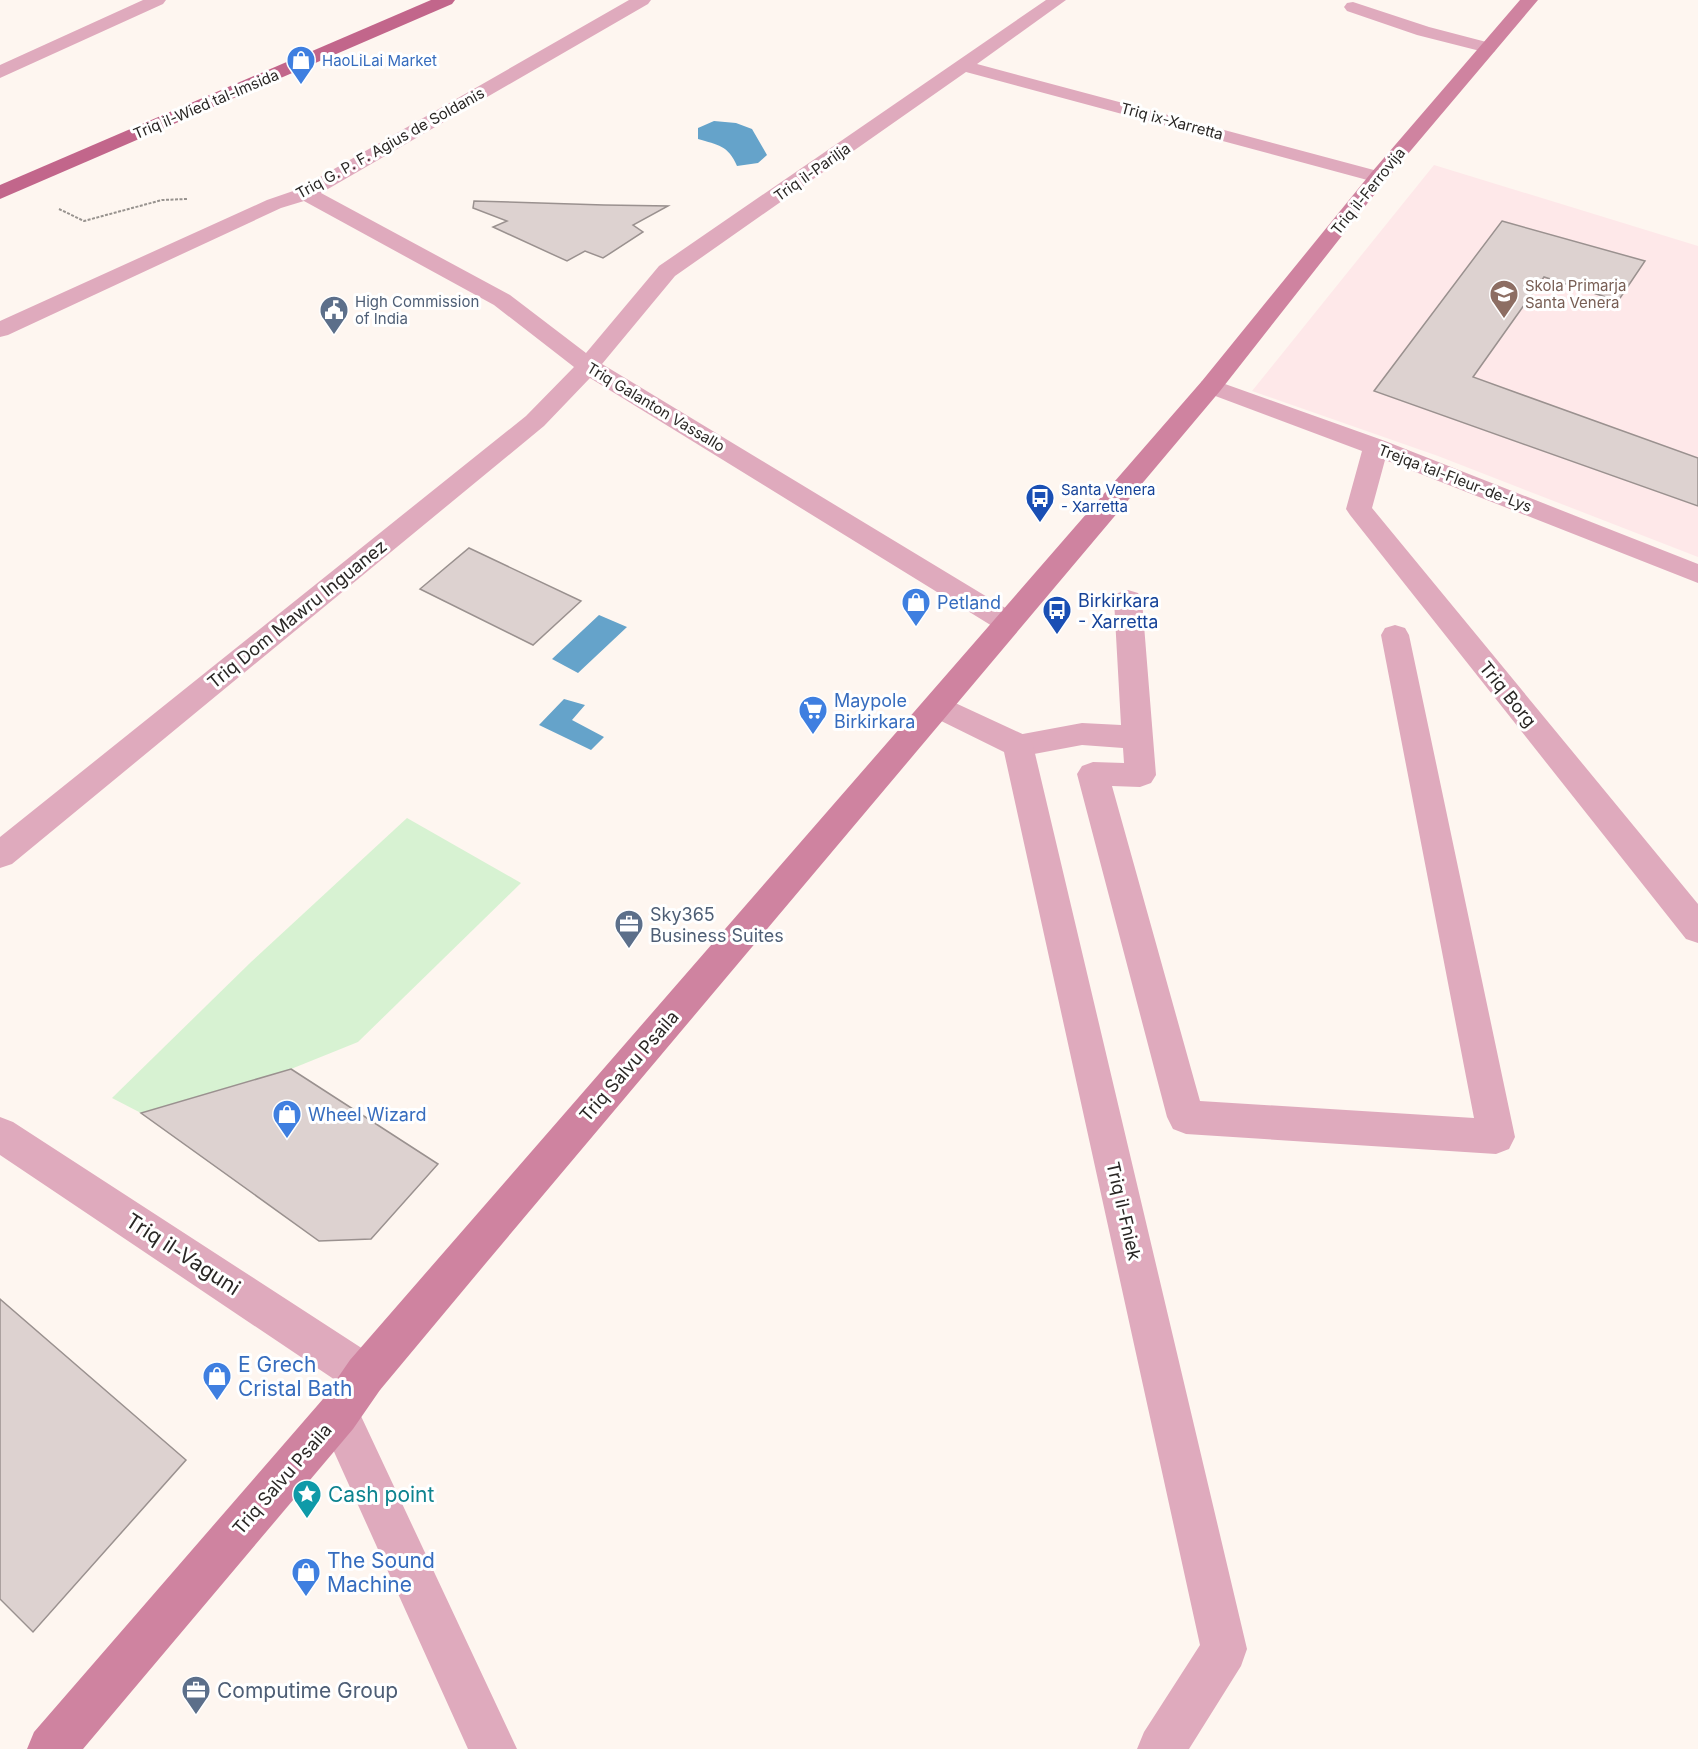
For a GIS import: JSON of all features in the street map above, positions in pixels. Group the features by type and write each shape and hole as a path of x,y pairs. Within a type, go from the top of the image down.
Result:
{"main road":[{"name":"Triq il-Wied tal-Imsida","path":"0,193 446,0"},
{"name":"Triq il-Ferrovija","path":"1211,386 1378,177 1529,0"},
{"name":"Triq Salvu Psaila","path":"51,1749 338,1414 365,1375 1211,386"}],"street":[{"path":"0,57 127,0"},
{"path":"0,72 157,0"},
{"name":"Triq G. P. F. Agius de Soldanis","path":"0,330 274,204 306,193 642,0"},
{"name":"Triq il-Parilja","path":"588,366 668,271 1057,0"},
{"path":"1353,7 1423,32 1488,48"},
{"name":"Triq ix-Xarretta","path":"965,66 1378,177"},
{"name":"Triq Galanton Vassallo","path":"306,193 502,300 588,366 1007,622"},
{"name":"Triq Dom Mawru Inguanez","path":"0,855 535,421 588,366"},
{"name":"Trejqa tal-Fleur-de-Lys","path":"1211,386 1376,447 1698,574"},
{"name":"Triq Borg","path":"1376,447 1359,509 1698,929"},
{"path":"1128,600 1140,775 1093,774 1186,1117 1497,1137 1395,635"},
{"path":"938,706 1018,745 1082,734 1137,738"},
{"name":"Triq il-Fniek","path":"1018,745 1224,1649 1161,1749"},
{"name":"Triq il-Vaguni","path":"0,1134 365,1375"},
{"path":"338,1414 493,1749"}],"shaded area":[{"name":"Skola Primarja Santa Venera","path":"1434,165 1698,246 1698,557 1438,456 1252,391"}],"green space":[{"path":"407,818 521,883 358,1042 291,1069 141,1113 112,1098 251,962"}],"water":[{"path":"714,121 736,123 752,129 767,155 758,163 737,166 726,150 698,139 698,128"},
{"path":"599,615 627,627 578,673 552,659"},
{"path":"564,699 585,705 572,720 604,737 591,750 539,725"}],"building":[{"path":"474,201 668,206 633,225 643,232 603,258 585,251 567,261 493,227 507,221 473,208"},
{"path":"1502,221 1645,261 1618,301 1544,277 1473,377 1698,458 1698,506 1374,391"},
{"path":"469,548 581,601 533,645 420,589"},
{"name":"Wheel Wizard","path":"291,1069 438,1164 371,1239 319,1241 141,1113"},
{"path":"0,1299 186,1460 33,1632 0,1599"}],"place":[{"name":"HaoLiLai Market","path":"301,86"},
{"name":"Skola Primarja Santa Venera","path":"1504,320"},
{"name":"High Commission of India","path":"334,336"},
{"name":"Santa Venera - Xarretta","path":"1040,524"},
{"name":"Petland","path":"916,628"},
{"name":"Birkirkara - Xarretta","path":"1057,636"},
{"name":"Maypole Birkirkara","path":"813,736"},
{"name":"Sky365 Business Suites","path":"629,950"},
{"name":"Wheel Wizard","path":"287,1140"},
{"name":"E Grech Cristal Bath","path":"217,1402"},
{"name":"Cash point","path":"307,1520"},
{"name":"The Sound Machine","path":"306,1598"},
{"name":"Computime Group","path":"196,1716"}]}
